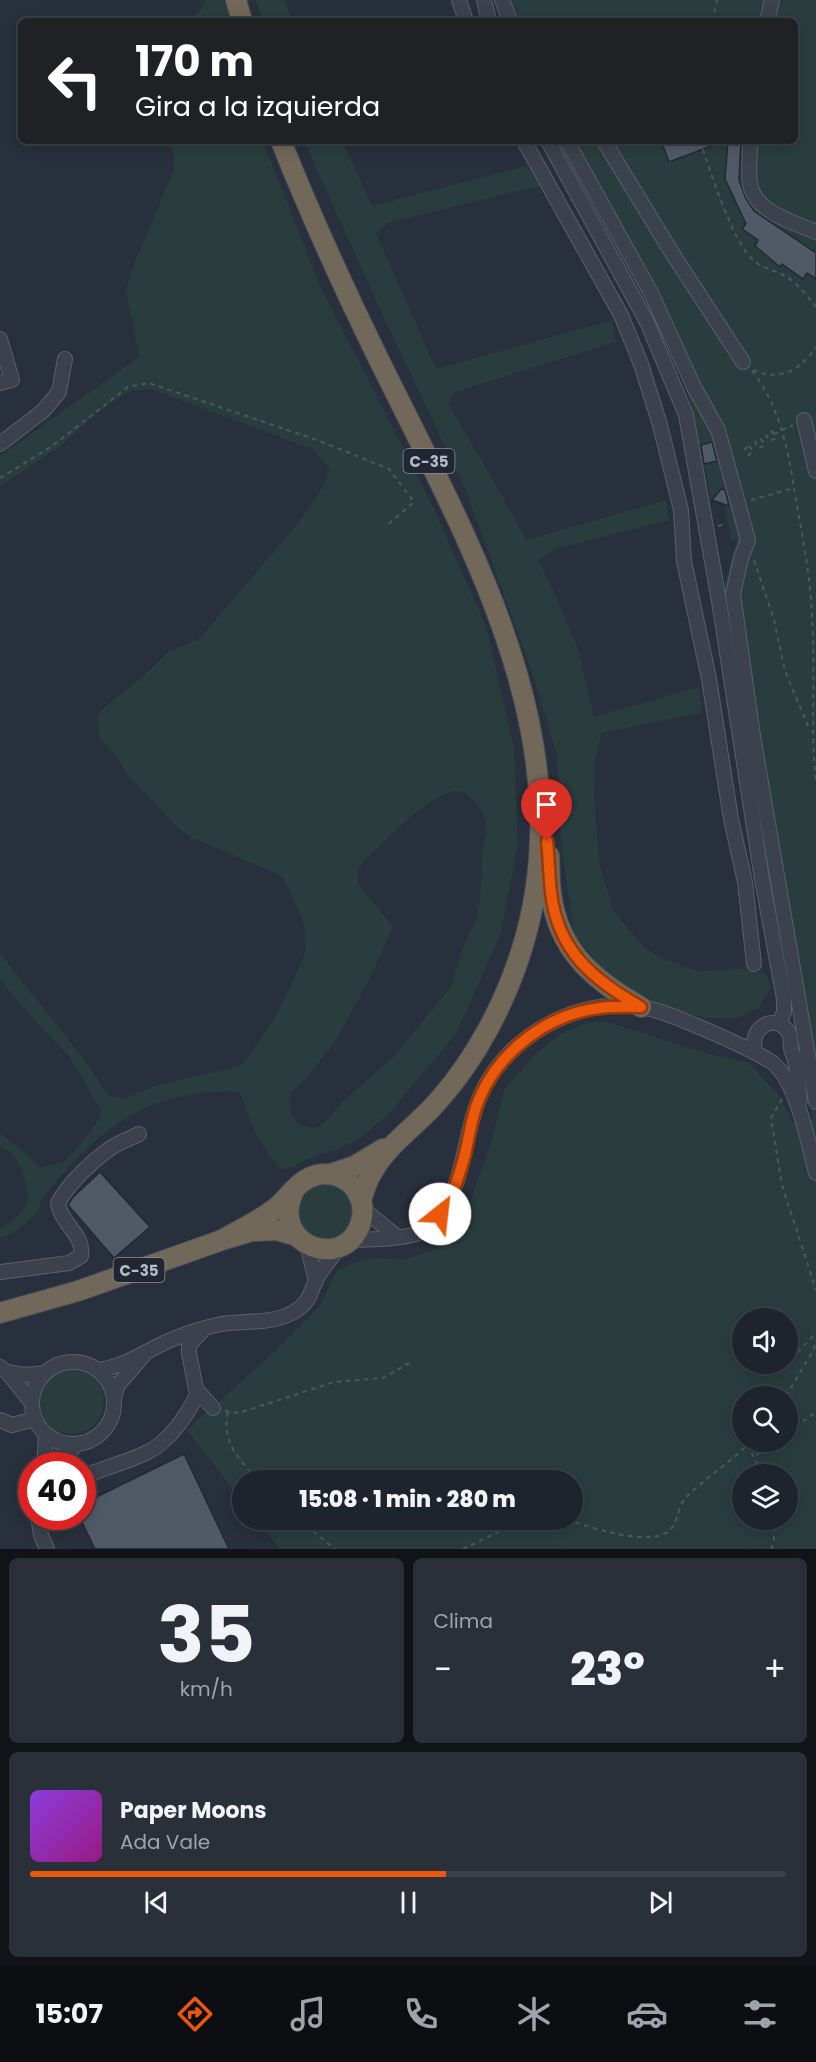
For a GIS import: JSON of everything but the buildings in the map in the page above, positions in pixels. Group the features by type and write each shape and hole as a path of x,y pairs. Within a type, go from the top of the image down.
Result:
{"highway":[{"path":"236,0 241,18"},
{"name":"C-35","path":"0,1313 88,1288 222,1240 264,1230 282,1231 323,1249 345,1243 358,1229 362,1204 372,1172 398,1140 438,1102 454,1082 489,1028 510,983 521,951 536,885 540,849 540,793 536,751 516,666 496,608 456,516 333,266 282,144"},
{"path":"540,793 546,831 551,894 563,936 573,954 588,970 617,994 641,1007"},
{"name":"C-35","path":"222,1240 267,1214 312,1176 331,1174 355,1166 398,1140"},
{"path":"331,1174 352,1185 362,1204"},
{"path":"293,1192 288,1215 292,1230 302,1240"}],"street":[{"path":"459,0 465,18"},
{"path":"484,0 488,18"},
{"path":"502,0 509,18"},
{"path":"768,18 772,0"},
{"path":"526,144 621,315 660,425 681,510 684,561 709,679 731,819 745,882 754,964"},
{"path":"550,144 647,322 686,415 762,879 784,999 784,1012 779,1024"},
{"path":"569,144 651,293 694,387 718,430 748,540 741,558 733,594 753,736 816,1102"},
{"path":"606,144 672,253 744,362"},
{"path":"750,144 750,184 754,196 774,213 816,232"},
{"path":"0,339 12,380 0,384"},
{"path":"0,444 43,411 59,392 64,359"},
{"path":"804,420 813,447 816,471"},
{"path":"745,882 762,879"},
{"path":"97,1370 110,1369 165,1342 203,1329 220,1324 259,1322 294,1312 307,1301 316,1281 345,1243 413,1236 432,1226 449,1203 479,1097 489,1081 510,1053 528,1037 570,1014 599,1008 641,1007 740,1043 770,1061 781,1072 802,1117"},
{"path":"756,1052 753,1040 758,1030 768,1024 779,1024 788,1031 790,1047 795,1058 802,1117 816,1173"},
{"path":"714,1034 745,1037 755,1034"},
{"path":"770,1061 785,1056 790,1047"},
{"path":"0,1272 69,1263 81,1256 80,1241 63,1218 58,1203 90,1166 110,1149 139,1134"},
{"path":"362,1204 396,1236"},
{"path":"302,1240 316,1281"},
{"path":"203,1329 189,1345 189,1353 198,1393 213,1408"},
{"path":"165,1342 177,1344 189,1353"},
{"path":"114,1398 118,1385 147,1352"},
{"path":"69,1452 77,1444 94,1438 108,1425 114,1408 111,1387 105,1377 89,1365 70,1362 45,1373 36,1386 32,1402 35,1419 46,1434 60,1442 77,1444"},
{"path":"3,1370 24,1375 45,1373"},
{"path":"3,1370 32,1402"},
{"path":"96,1472 149,1451 187,1415 198,1393"},
{"path":"0,1420 12,1425 35,1419"},
{"path":"45,1452 46,1434"},
{"path":"40,1530 47,1549"}],"path":[{"path":"713,18 717,0"},
{"path":"701,144 732,224 747,253 758,264 794,282 807,294 816,307"},
{"path":"816,347 810,357 794,371 772,375 750,369 765,389 776,412 788,449 808,569 812,616 812,734 816,783"},
{"path":"0,478 51,447 128,387 149,383 317,440 390,469 414,502 385,527"},
{"path":"751,448 765,445 763,441 768,438"},
{"path":"746,502 794,488"},
{"path":"748,540 774,620 785,671 812,734"},
{"path":"782,1099 771,1118 782,1185 816,1290"},
{"path":"798,1352 816,1333"},
{"path":"792,1386 814,1349 816,1341"},
{"path":"249,1470 233,1451 225,1435 228,1412 238,1413 334,1382 383,1378 411,1362"},
{"path":"798,1425 816,1413"},
{"path":"583,1525 629,1538 652,1541 663,1537 671,1529 685,1498 739,1452"},
{"path":"753,1452 759,1464"},
{"path":"755,1456 761,1452"},
{"path":"311,1530 335,1549"},
{"path":"463,1549 502,1530"},
{"path":"771,1549 774,1541 773,1530"}],"shaded area":[{"path":"206,0 225,0 229,18 192,18 200,11"},
{"path":"256,0 285,0 291,18 262,18"},
{"path":"495,0 816,0 816,1549 280,1549 265,1530 583,1530 583,1470 232,1470 232,1488 187,1430 273,1353 319,1307 337,1270 366,1258 408,1259 444,1245 466,1214 491,1142 504,1090 533,1056 561,1034 588,1022 607,1022 712,1055 748,1062 782,1099 793,1123 813,1119 781,939 724,586 737,540 731,540 724,504 709,498 692,407 669,343 561,144 798,144 798,18 501,18"},
{"path":"167,144 264,144 319,284 433,507 486,626 514,747 518,843 501,933 456,1034 391,1111 362,1137 336,1150 281,1169 267,1152 256,1133 240,1092 210,1092 156,1103 110,1129 89,1146 43,1197 34,1216 15,1231 0,1238 0,1228 19,1214 28,1198 27,1186 20,1167 13,1156 0,1146 0,1133 40,1168 63,1162 74,1152 100,1118 100,1108 69,1056 21,1006 0,979 0,953 82,1057 108,1095 123,1099 155,1086 242,1065 275,1018 306,950 303,921 284,878 192,838 178,828 128,776 117,757 99,737 97,718 101,710 141,678 168,652 199,639 300,521 323,487 330,469 312,449 151,389 129,391 101,410 58,448 0,486 0,456 139,357 126,289 174,170 174,154","holes":["453,791 463,792 473,799 483,812 487,827 482,854 480,902 475,923 463,948 450,988 394,1056 342,1102 326,1121 313,1128 299,1125 290,1111 291,1093 306,1079 336,1040 372,974 393,927 358,884 358,869 395,831 429,803"]},
{"path":"305,144 343,144 372,206 526,166 540,186 388,223 376,233 436,369 612,320 616,342 455,392 448,404 526,540 666,500 669,520 558,548 538,560 579,652 594,717 699,687 702,713 601,733 593,773 600,867 614,912 643,946 659,957 697,971 744,969 766,974 771,988 758,1008 737,1018 705,1018 666,1007 609,977 574,934 561,843 557,755 532,672 465,488"},
{"path":"325,1182 344,1188 350,1197 356,1215 339,1239 320,1242 299,1225 298,1209 304,1192"},
{"path":"72,1370 90,1375 95,1379 99,1384 104,1402 99,1420 95,1425 90,1429 72,1434 54,1429 49,1425 45,1420 40,1402 45,1384 49,1379 54,1375"}],"route":[{"path":"440,1214 449,1203 454,1190 479,1097 510,1053 528,1037 570,1014 599,1008 641,1007 604,984 573,954 556,916 551,894 547,841"}]}
